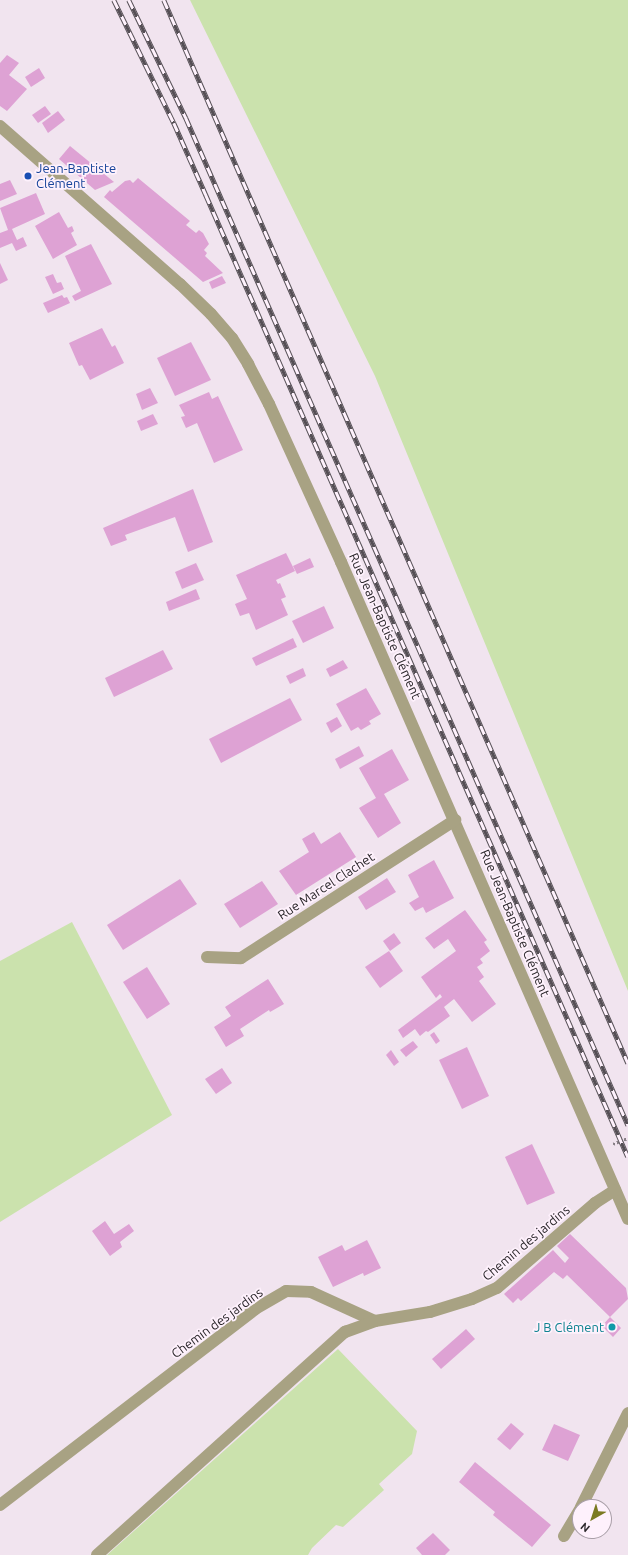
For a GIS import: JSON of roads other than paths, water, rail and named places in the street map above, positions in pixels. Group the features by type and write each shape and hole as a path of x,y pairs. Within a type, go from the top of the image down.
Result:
{"street":[{"name":"Rue Jean-Baptiste Clément","path":"0,126 180,284 211,314 232,338 248,364 269,404 455,820 628,1219"},
{"name":"Rue Marcel Clachet","path":"208,957 241,958 455,820"},
{"name":"Chemin des jardins","path":"0,1505 255,1309 286,1291 311,1292 375,1321 430,1312 472,1299 497,1288 595,1203 615,1190"},
{"path":"97,1555 341,1336 346,1332 375,1321"},
{"path":"585,1499 628,1414"},
{"path":"564,1536 572,1522"}],"railway":[{"path":"114,0 174,123 206,195 628,1157"},
{"path":"129,0 186,118 628,1125"},
{"path":"164,0 628,1063"}],"place":[{"name":"Jean-Baptiste Clément","path":"28,176"},
{"name":"J B Clément","path":"612,1327"}]}
